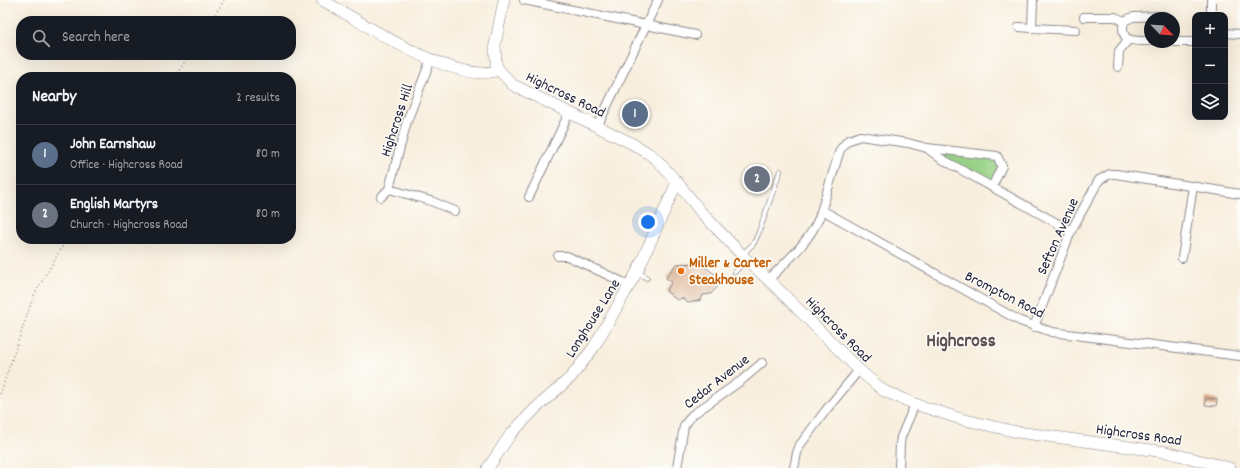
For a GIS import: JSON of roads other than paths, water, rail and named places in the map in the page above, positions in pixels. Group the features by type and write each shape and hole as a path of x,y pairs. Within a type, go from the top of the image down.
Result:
{"street":[{"path":"322,0 401,45 431,59 472,72 487,73 499,70 497,68 494,54 504,0"},
{"path":"524,0 695,35"},
{"path":"597,127 658,0"},
{"path":"1032,28 1033,0"},
{"path":"1211,0 1211,12"},
{"path":"1084,17 1115,17 1124,21 1133,17 1144,17"},
{"path":"1124,21 1123,32 1128,40 1144,41"},
{"path":"1019,27 1076,30"},
{"path":"1228,33 1240,34"},
{"path":"1118,67 1119,52 1128,40"},
{"path":"1180,42 1192,42"},
{"name":"Highcross Hill","path":"390,189 407,121 431,59"},
{"name":"Highcross Road","path":"499,70 513,85 648,152 677,182 701,212 744,258 858,370 884,391 915,404 961,419 1017,432 1166,452 1230,468"},
{"path":"529,197 569,113"},
{"path":"768,280 806,241 814,228 822,210 840,150 847,141 860,136 908,143 927,148 997,156 1002,166 992,187"},
{"path":"927,148 940,158 1071,230"},
{"name":"Sefton Avenue","path":"1034,327 1071,230 1099,180 1110,174 1116,174 1240,194"},
{"name":"Longhouse Lane","path":"488,468 510,435 571,376 584,361 605,329 637,272 677,182"},
{"path":"1182,258 1193,186"},
{"path":"381,196 390,189 431,201 455,211"},
{"name":"Brompton Road","path":"822,210 1020,321 1034,327 1052,332 1240,356"},
{"path":"558,256 567,256 630,285"},
{"name":"Cedar Avenue","path":"677,468 684,426 690,418 696,411 742,380 762,363"},
{"path":"794,468 800,445 858,370"},
{"path":"899,468 901,437 915,404"}],"lane":[{"path":"735,272 754,243 759,232 780,171"},
{"path":"637,272 647,278"}],"place":[{"name":"John Earnshaw","path":"635,114"},
{"name":"English Martyrs","path":"757,179"},
{"name":"Miller & Carter Steakhouse","path":"681,271"}],"district":[{"name":"Highcross","path":"961,339"}]}
